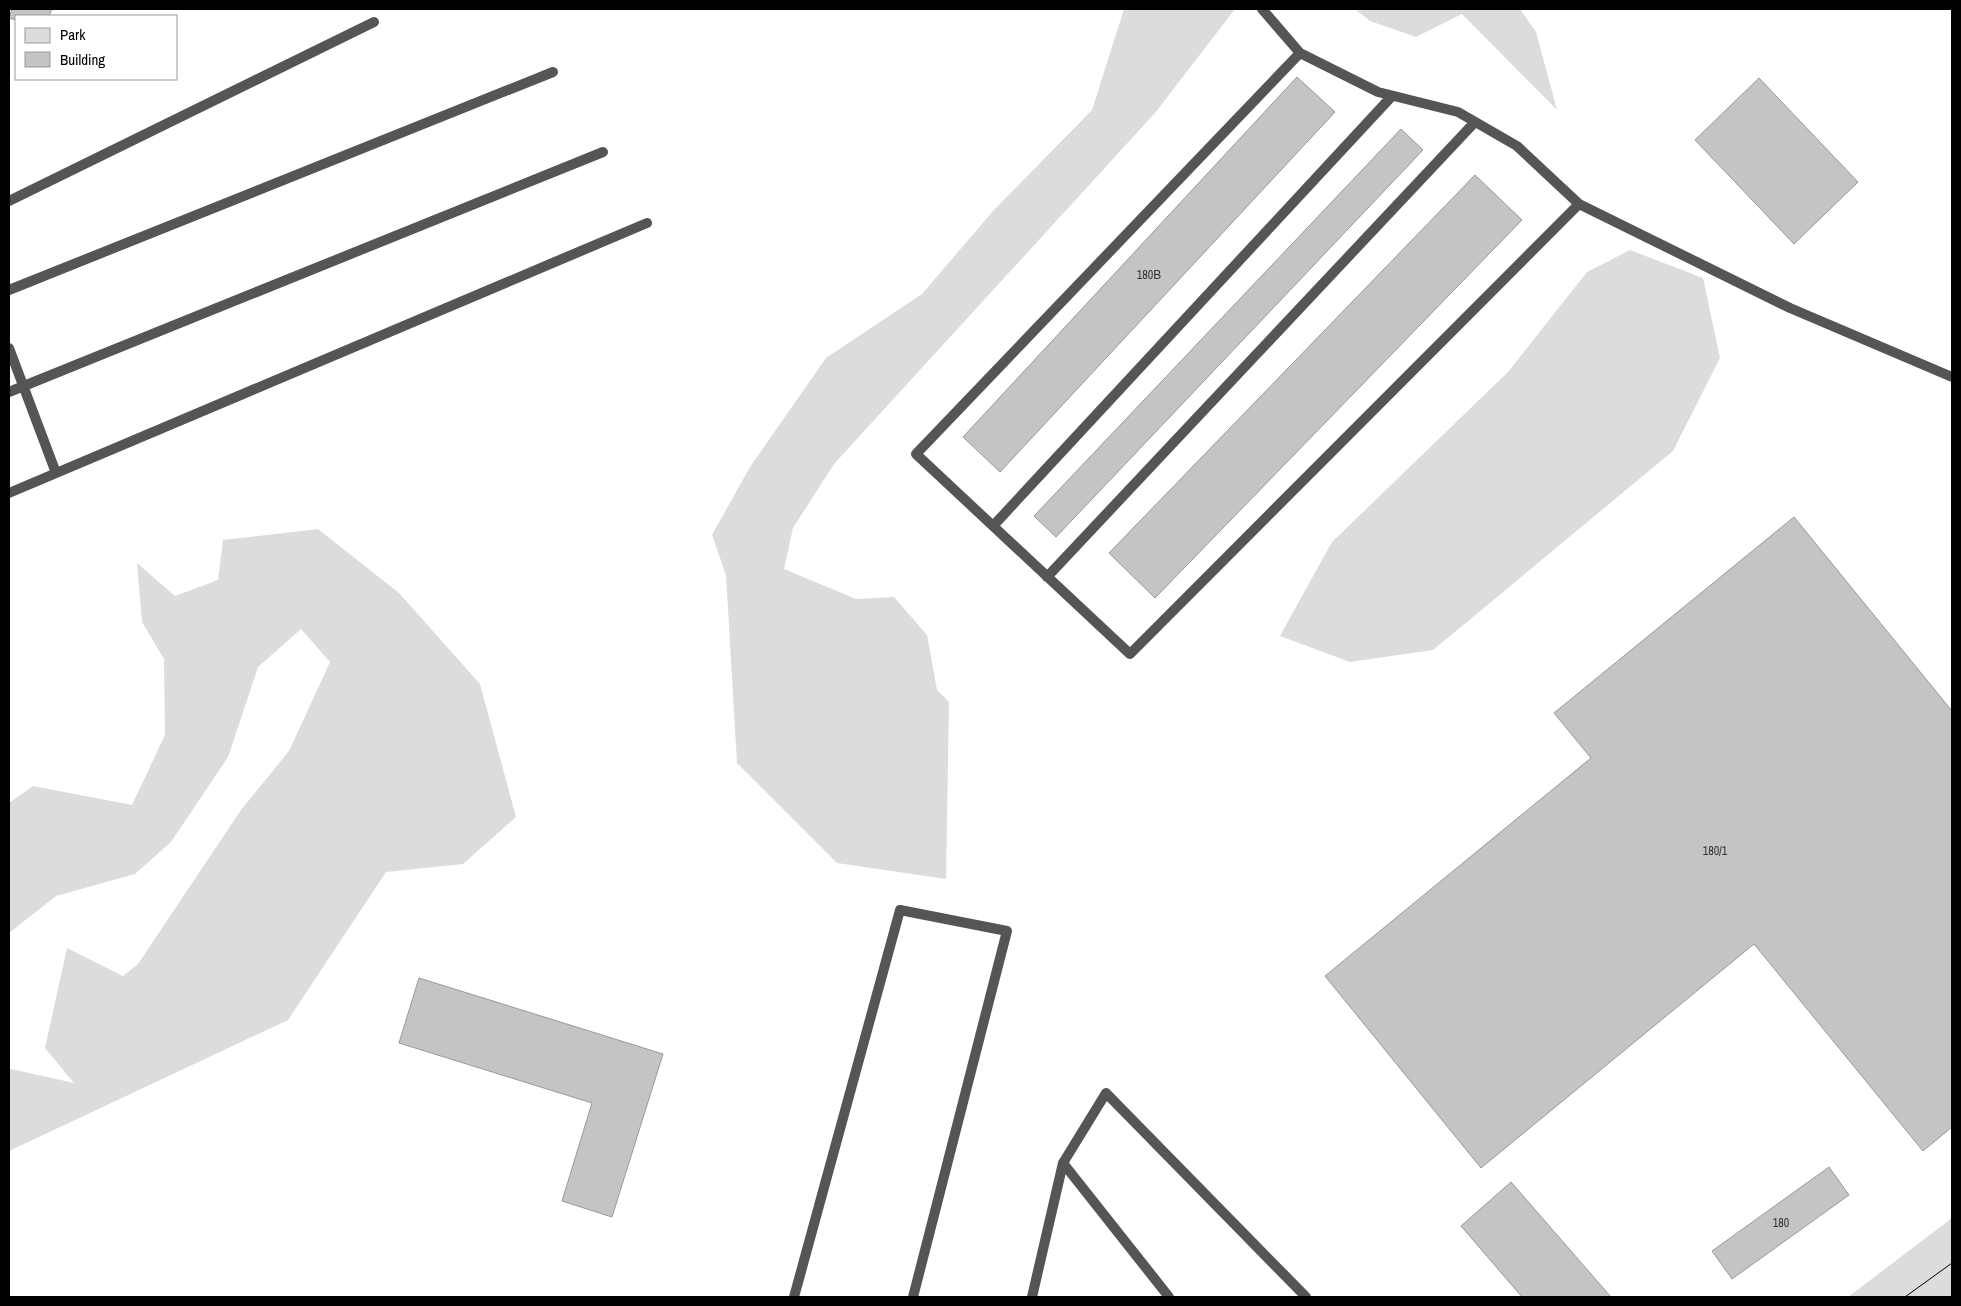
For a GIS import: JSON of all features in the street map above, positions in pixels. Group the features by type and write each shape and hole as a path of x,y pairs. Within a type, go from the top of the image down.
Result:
{"lane":[{"path":"1262,9 1300,53 1378,92 1458,112 1474,123 1517,146 1579,204 1790,308 1952,377"},
{"path":"9,201 374,22"},
{"path":"1300,53 916,454 1130,654 1579,204"},
{"path":"9,290 553,72"},
{"path":"993,526 1392,96"},
{"path":"1047,577 1474,123"},
{"path":"9,392 603,152"},
{"path":"9,493 647,223"},
{"path":"9,348 56,473"},
{"path":"794,1297 900,910 1007,930 913,1297"},
{"path":"1032,1297 1063,1163 1106,1093 1306,1297"},
{"path":"1063,1163 1169,1297"}],"green space":[{"path":"1124,9 1235,9 1155,113 834,464 793,528 784,569 856,599 894,597 927,635 937,690 949,702 946,879 837,863 737,763 726,575 712,535 750,467 826,358 922,294 993,211 1092,110"},
{"path":"1355,9 1520,9 1536,32 1557,110 1462,14 1416,37 1370,21"},
{"path":"1630,250 1703,278 1720,358 1673,451 1433,650 1350,662 1280,636 1332,542 1508,372 1587,272"},
{"path":"318,529 399,593 480,684 516,817 463,864 386,872 288,1020 9,1151 9,1070 74,1083 45,1048 67,948 123,976 138,964 241,810 289,751 330,662 301,629 258,667 228,757 171,842 135,874 56,896 9,933 9,803 33,786 132,805 165,735 164,659 142,622 137,563 175,596 218,580 223,540"},
{"path":"1952,1218 1952,1297 1848,1297"}],"building":[{"path":"12,9 52,9 49,15 15,15 15,20 9,18"},
{"path":"1297,77 1335,112 1000,472 963,437"},
{"path":"1759,78 1858,182 1794,244 1695,140"},
{"path":"1401,129 1423,150 1056,537 1034,516"},
{"path":"1475,175 1522,220 1155,598 1109,553"},
{"path":"1794,517 1952,711 1952,1127 1923,1151 1754,944 1481,1168 1325,976 1591,758 1554,713"},
{"path":"419,978 663,1054 612,1217 562,1201 592,1103 399,1043"},
{"path":"1829,1167 1849,1195 1732,1279 1712,1251"},
{"path":"1511,1182 1611,1297 1522,1297 1461,1226"}],"tram line":[{"path":"1905,1297 1952,1263"}]}
